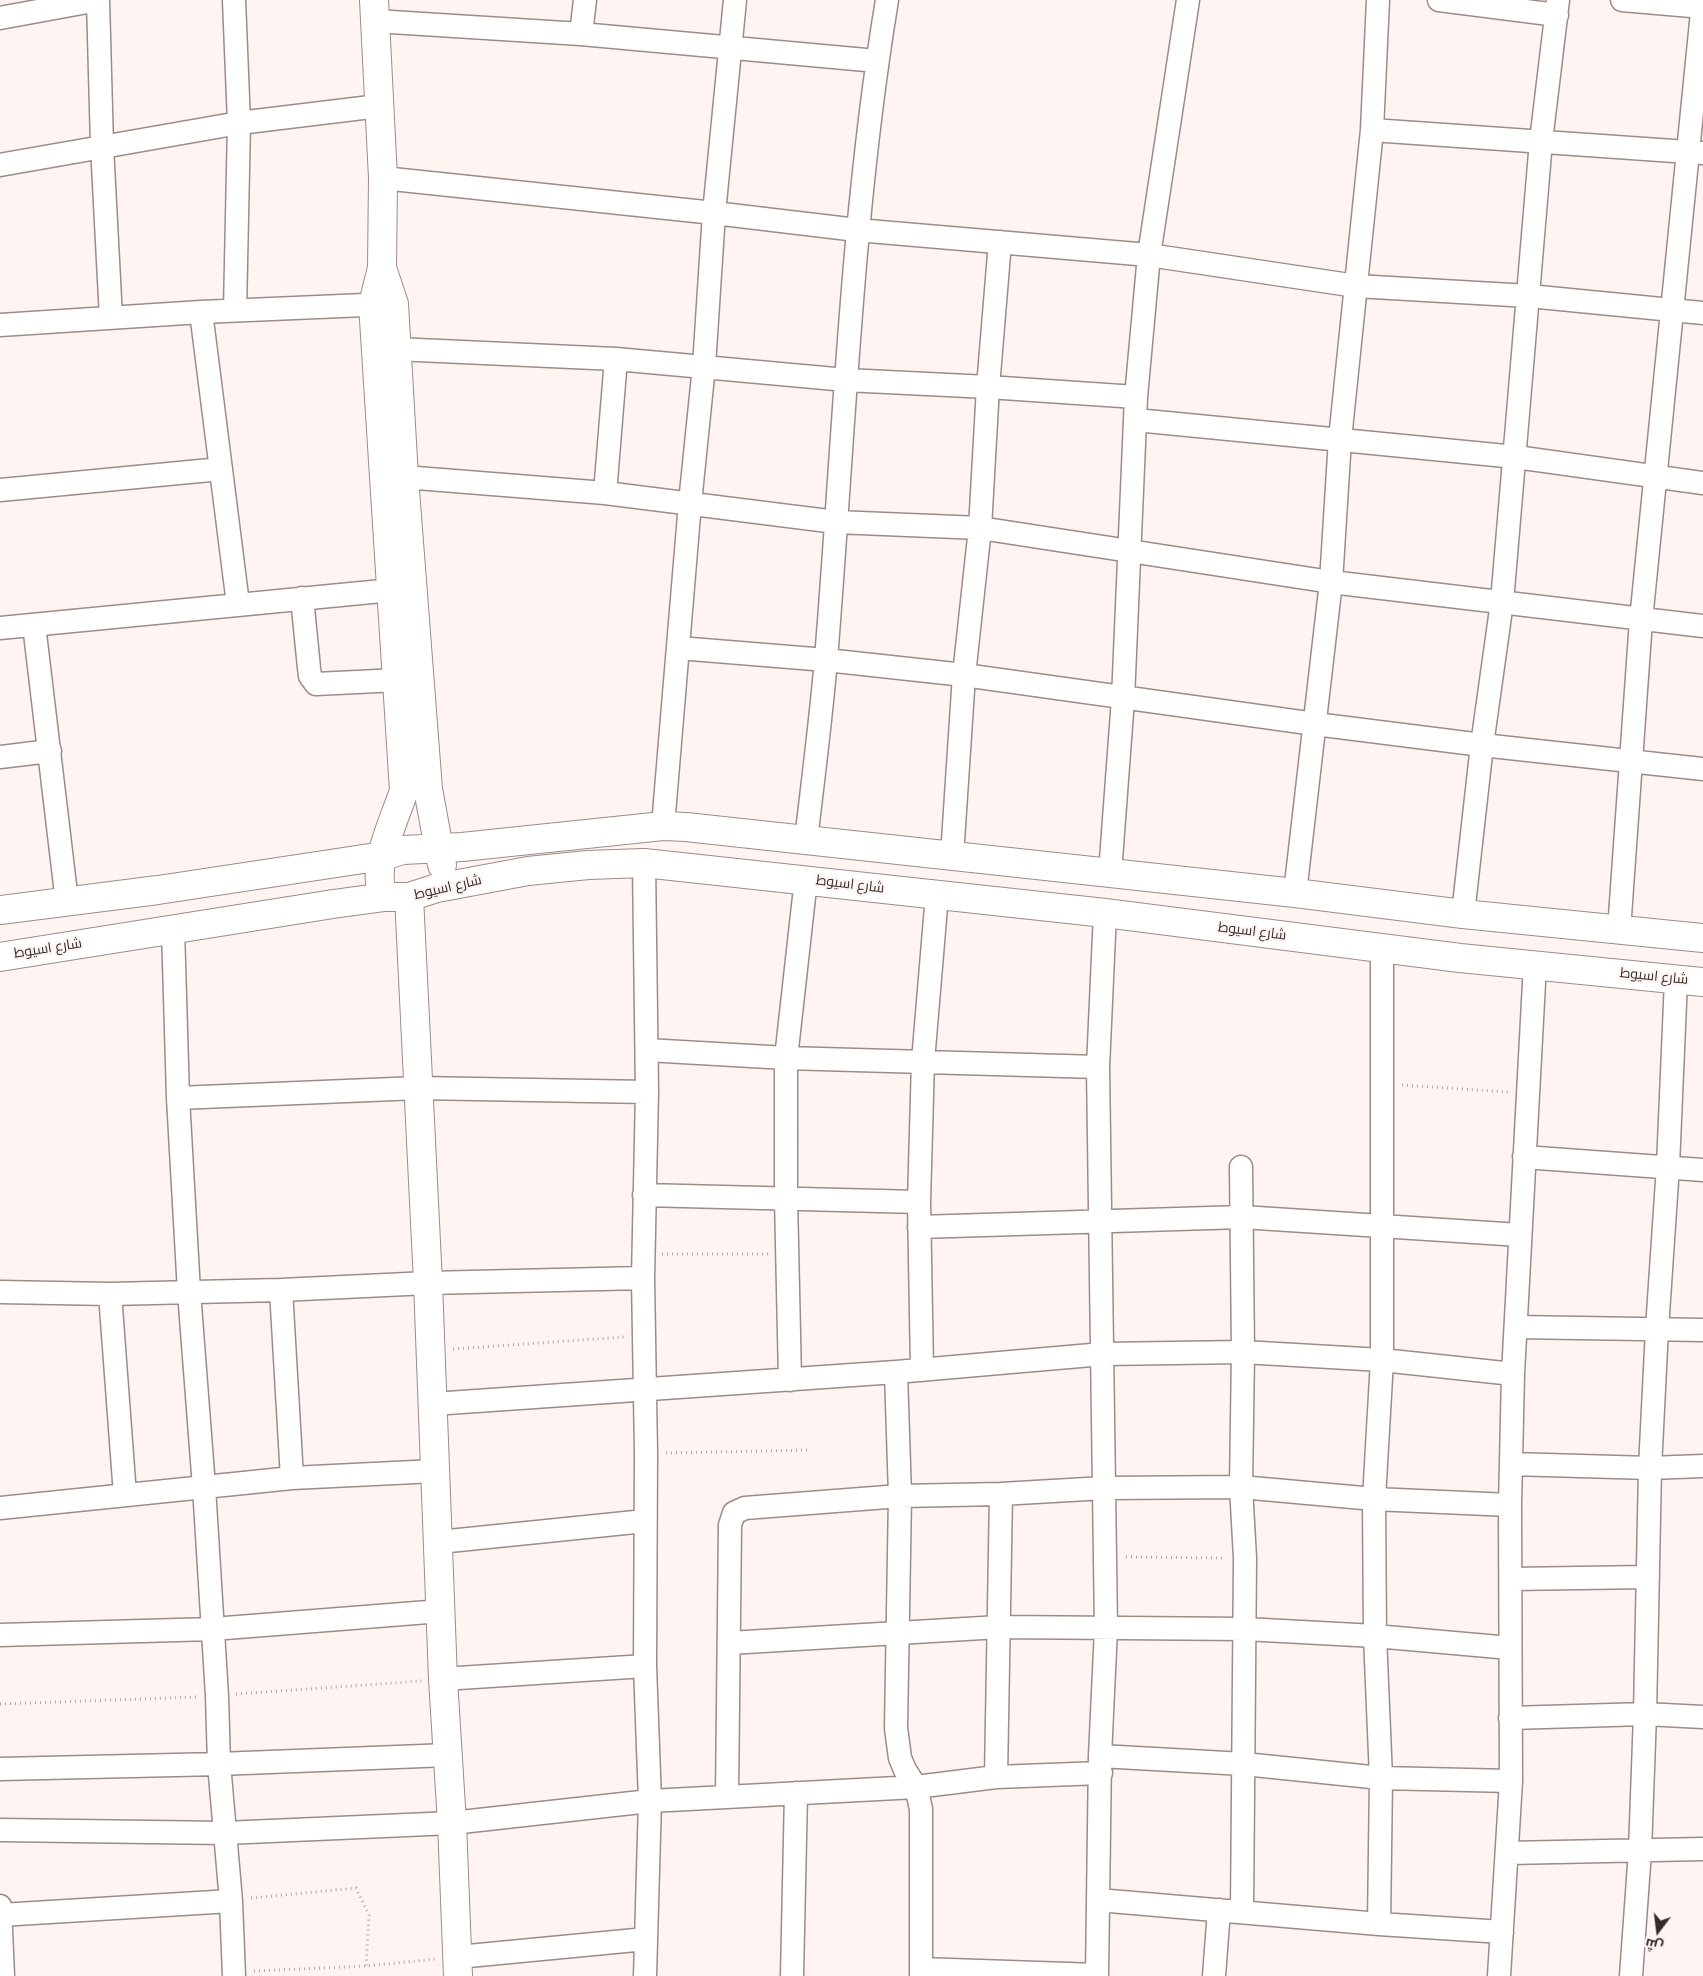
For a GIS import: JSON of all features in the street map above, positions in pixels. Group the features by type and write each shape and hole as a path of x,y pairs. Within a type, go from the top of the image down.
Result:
{"street":[{"path":"0,18 98,0 102,146 111,318"},
{"path":"234,0 239,123 235,310"},
{"path":"582,34 584,0"},
{"path":"663,826 690,503 704,366 714,213 735,0"},
{"path":"806,840 826,660 857,230 877,61 887,0"},
{"path":"1110,873 1123,698 1136,396 1149,255 1188,0"},
{"path":"1295,893 1331,582 1340,439 1372,130 1378,0"},
{"path":"1439,0 1558,7 1541,141 1516,457 1502,602 1482,745 1463,914"},
{"path":"1619,930 1641,620 1673,310 1695,152 1703,6 1622,0"},
{"path":"437,888 443,869 439,847 416,790 398,680 392,590 382,268 383,178 374,10 582,34 877,61"},
{"path":"0,165 239,123 379,106"},
{"path":"1372,130 1695,152"},
{"path":"383,178 857,230 1149,255 1356,286 1529,296 1703,313"},
{"path":"952,856 964,675 980,528 988,386 1000,242"},
{"path":"0,325 235,310 384,304"},
{"path":"384,304 396,349 404,477 416,790 383,856 380,884 397,897 418,1088 433,1404 442,1679 452,1823 458,1966 646,1939"},
{"path":"201,312 238,604"},
{"path":"396,349 616,360 704,366 846,380 988,386 1136,396"},
{"path":"605,493 616,360"},
{"path":"1136,420 1516,457 1703,482"},
{"path":"0,490 221,469"},
{"path":"404,477 605,493 836,522 980,528 1331,582 1703,626"},
{"path":"0,628 392,590"},
{"path":"302,598 308,668 310,676 316,684 348,684 398,680"},
{"path":"34,625 67,902"},
{"path":"679,648 826,660 964,675 1314,724 1482,745 1703,769"},
{"path":"0,757 50,751"},
{"path":"0,910 383,856 402,850 663,826 1295,893 1463,914 1703,938"},
{"path":"644,863 647,1050 643,1278 646,1454 645,1666 650,1800 645,1976"},
{"name":"شارع اسيوط","path":"0,957 397,897 528,871 588,865 644,863 806,879 1105,913 1382,948 1703,982"},
{"path":"790,1380 786,1198 786,1058 806,879"},
{"path":"1212,927 1213,884"},
{"path":"922,1370 919,1202 923,1061 937,895"},
{"path":"896,1372 900,1496 896,1742 904,1770 916,1786 921,1809 921,1972 1097,1976 1100,1764 1106,1629 1098,1067 1105,913"},
{"path":"173,930 178,1098 189,1292 204,1487 219,1764 231,1900 234,1974"},
{"path":"1379,1924 1381,1778 1375,1636 1374,1499 1382,1360 1382,948"},
{"path":"1499,1976 1511,1781 1510,1505 1513,1374 1535,964"},
{"path":"1630,1976 1640,1851 1646,1714 1650,1468 1668,1166 1676,980"},
{"path":"647,1050 786,1058 1098,1067"},
{"path":"178,1098 418,1088 647,1092"},
{"path":"1524,1157 1703,1170"},
{"path":"1241,1167 1243,1352 1241,1487 1245,1558 1242,1912"},
{"path":"644,1195 919,1202"},
{"path":"919,1227 1242,1217 1520,1235"},
{"path":"0,1292 110,1294 643,1278"},
{"path":"281,1290 292,1478"},
{"path":"110,1294 125,1495"},
{"path":"1516,1328 1703,1330"},
{"path":"433,1404 790,1380 1103,1354 1243,1352 1382,1360 1513,1374"},
{"path":"1511,1464 1650,1468 1703,1466"},
{"path":"0,1508 292,1478 435,1471"},
{"path":"727,1796 730,1525 734,1513 744,1508 900,1496 1001,1494 1104,1488 1241,1487 1374,1499 1510,1505"},
{"path":"996,1777 1001,1494"},
{"path":"438,1542 645,1521"},
{"path":"1511,1579 1648,1577"},
{"path":"0,1635 213,1629 441,1611"},
{"path":"729,1643 999,1627 1245,1629 1375,1636 1510,1648"},
{"path":"442,1679 645,1666"},
{"path":"1510,1718 1646,1714 1703,1717"},
{"path":"0,1769 219,1764 448,1755"},
{"path":"0,1830 224,1833 452,1823 650,1800 916,1786 1100,1764 1244,1764 1381,1778 1511,1781"},
{"path":"792,1976 796,1793"},
{"path":"1508,1853 1703,1849"},
{"path":"0,1915 231,1900"},
{"path":"1098,1900 1379,1924 1502,1932"},
{"path":"0,1906 3,1976"},
{"path":"1214,1976 1219,1910"}],"path":[{"path":"1381,1084 1527,1094"},
{"path":"644,1254 787,1254"},
{"path":"430,1351 644,1336"},
{"path":"646,1454 810,1450"},
{"path":"1106,1557 1245,1558"},
{"path":"231,1900 356,1888 369,1915 366,1966"},
{"path":"234,1974 366,1966 458,1966"}]}
